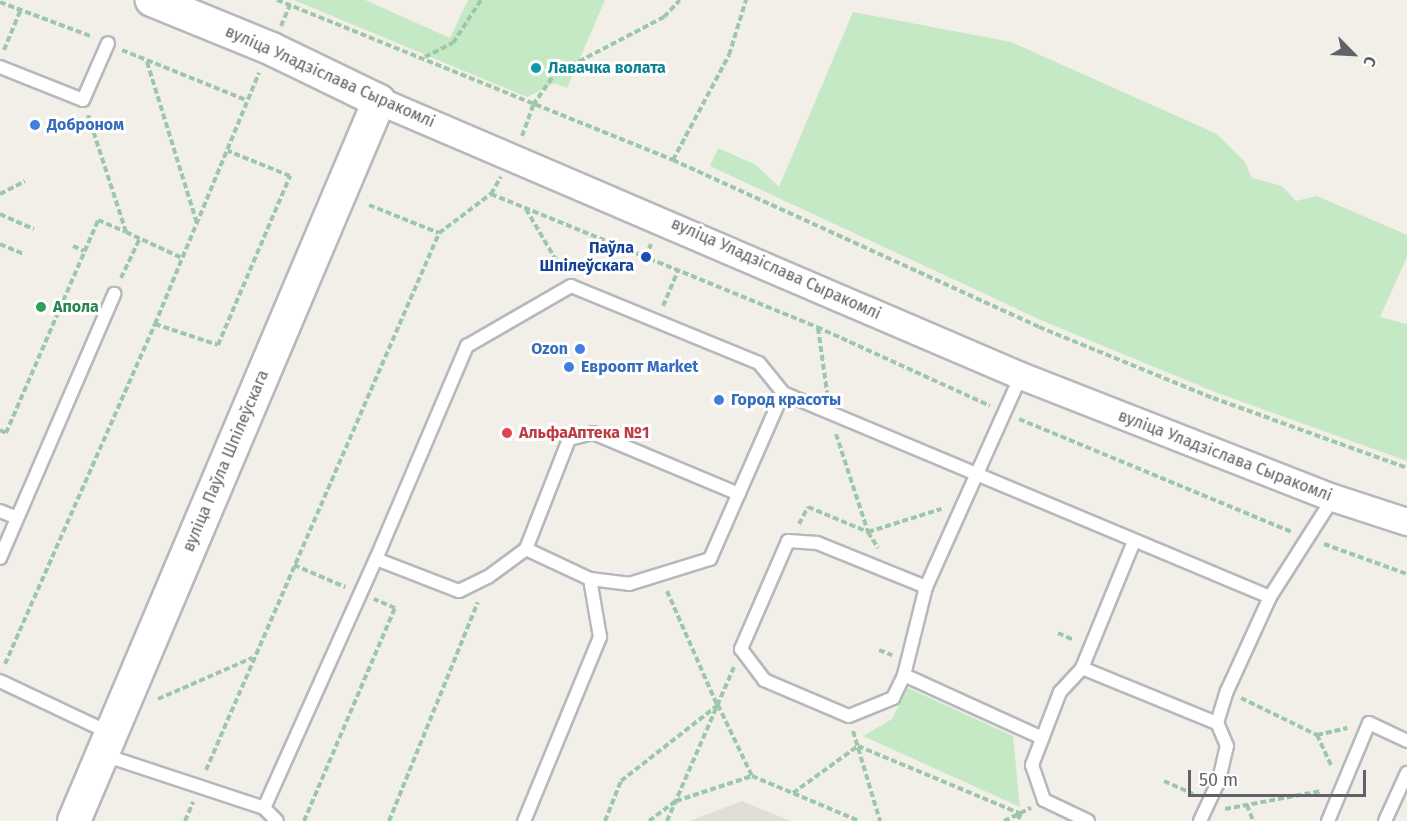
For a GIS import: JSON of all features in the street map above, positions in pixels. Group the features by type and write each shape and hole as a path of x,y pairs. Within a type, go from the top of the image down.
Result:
{"street":[{"name":"вуліца Уладзіслава Сыракомлі","path":"153,0 272,49 379,101 1021,376 1333,498 1407,522"},
{"name":"вуліца Паўла Шпілеўскага","path":"74,821 379,101"}],"lane":[{"path":"0,67 83,100 108,43"},
{"path":"264,808 361,594 467,346 571,286 759,363 783,393 830,415 1270,597"},
{"path":"0,558 114,294"},
{"path":"926,587 817,543 788,541 741,649 764,680 849,716 876,708 893,698 904,675 926,587 974,474 1021,376"},
{"path":"526,549 590,579 629,584 710,559 783,393"},
{"path":"376,559 459,591 489,577 526,549 569,439 593,433 739,494"},
{"path":"1205,811 1227,746 1217,723 1227,691 1270,597 1333,498"},
{"path":"0,511 17,518"},
{"path":"1088,821 1044,800 1032,765 1060,692 1082,668 1134,542"},
{"path":"524,821 600,637 590,579"},
{"path":"1082,668 1217,723"},
{"path":"904,675 1042,738"},
{"path":"0,681 107,744 200,784 264,808 277,821"},
{"path":"1328,821 1369,723 1407,741"},
{"path":"1385,821 1407,773"}],"path":[{"path":"277,0 674,160 1039,327 1214,398 1407,468"},
{"path":"424,58 453,43 481,0"},
{"path":"533,105 555,74 664,17 680,0"},
{"path":"674,160 729,55 746,0"},
{"path":"0,59 21,9"},
{"path":"147,61 197,224"},
{"path":"83,100 126,231"},
{"path":"0,676 155,324 228,151 246,100"},
{"path":"155,324 219,345 291,176 228,151"},
{"path":"0,194 26,181"},
{"path":"185,821 252,658 439,233 491,194 818,327 1004,413 1307,538 1407,574"},
{"path":"369,205 439,233"},
{"path":"526,209 571,286"},
{"path":"0,214 34,229"},
{"path":"0,430 6,433 98,220 182,258"},
{"path":"114,294 140,238"},
{"path":"0,244 23,254"},
{"path":"73,246 84,251"},
{"path":"657,322 678,270"},
{"path":"818,327 830,415 868,532 896,575"},
{"path":"788,541 808,507 868,532 964,501"},
{"path":"294,565 395,608 304,821"},
{"path":"659,574 752,776"},
{"path":"389,821 489,577"},
{"path":"667,821 741,649"},
{"path":"158,699 252,658"},
{"path":"1164,781 1205,811 1342,787 1317,735 1227,691"},
{"path":"605,821 621,781 718,705"},
{"path":"849,716 880,821"},
{"path":"1317,735 1369,723"},
{"path":"793,793 858,746"},
{"path":"858,746 1021,814"},
{"path":"649,821 676,801 752,776 859,821"},
{"path":"1004,821 1044,800"},
{"path":"1247,805 1253,821"},
{"path":"1017,821 1021,814"}],"shaded area":[{"path":"742,801 790,821 690,821"}],"green space":[{"path":"294,0 365,0 450,38 468,0 605,0 567,88 555,83 527,97"},
{"path":"853,12 1011,42 1217,134 1245,162 1252,178 1282,186 1296,201 1317,196 1407,235 1407,257 1380,317 1407,324 1407,461 1215,392 1043,321 710,166 718,148 756,165 779,187"},
{"path":"908,688 1013,736 1020,807 863,736 892,719"}],"place":[{"name":"Лавачка волата","path":"536,68"},
{"name":"Доброном","path":"35,125"},
{"name":"Паўла Шпілеўскага","path":"646,257"},
{"name":"Апола","path":"41,307"},
{"name":"Ozon","path":"580,349"},
{"name":"Евроопт Market","path":"569,367"},
{"name":"Город красоты","path":"719,400"},
{"name":"АльфаАптека №1","path":"507,433"}]}
